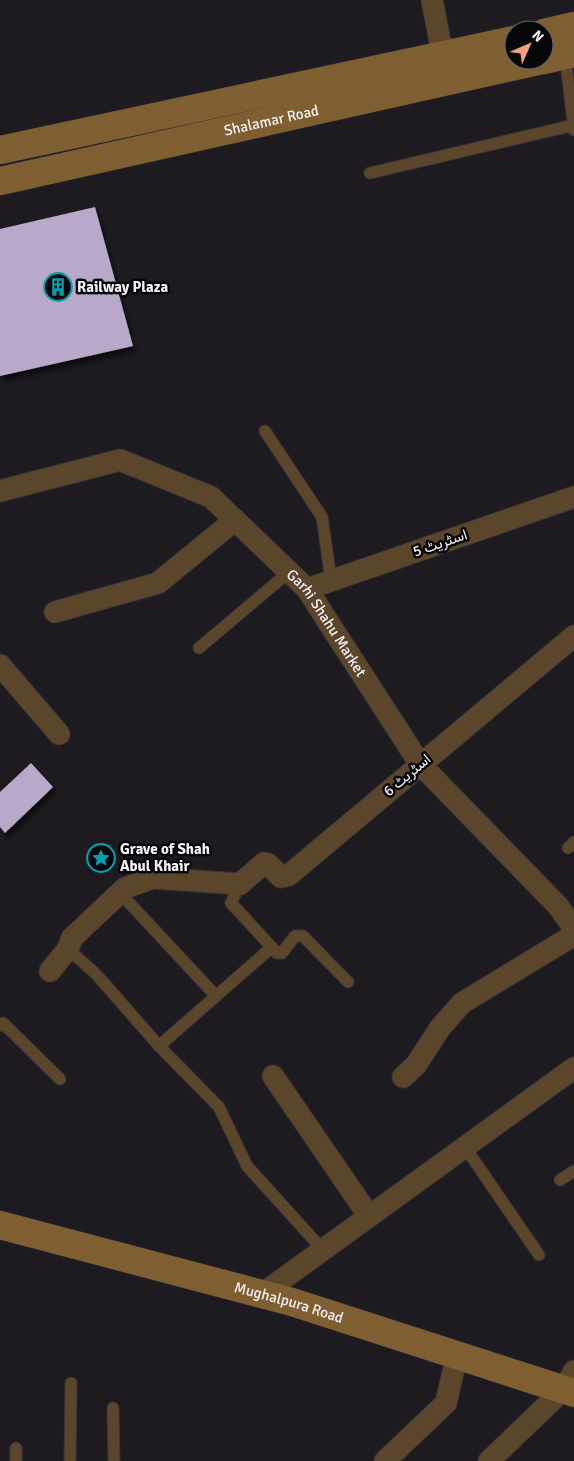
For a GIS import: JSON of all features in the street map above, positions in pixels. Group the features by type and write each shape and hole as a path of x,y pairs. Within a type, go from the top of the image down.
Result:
{"main road":[{"path":"554,31 574,26"},
{"name":"Shalamar Road","path":"4,146 443,57 504,42"},
{"name":"Shalamar Road","path":"0,181 556,57"},
{"name":"Mughalpura Road","path":"0,1225 262,1294 457,1355 571,1384"}],"street":[{"path":"432,0 443,57"},
{"name":"Garhi Shahu Market","path":"0,492 120,460 211,497 307,589 420,764 558,906 574,928"},
{"name":"اسٹریٹ 5","path":"307,589 574,497"},
{"path":"55,612 158,583 235,520"},
{"name":"اسٹریٹ 6","path":"240,884 264,863 268,864 281,877 289,875 574,636"},
{"path":"0,665 59,734"},
{"path":"50,971 68,949 72,938 125,888 153,878 240,884"},
{"path":"403,1077 416,1065 440,1028 462,1003 574,935"},
{"path":"262,1294 574,1068"},
{"path":"273,1076 369,1216"},
{"path":"385,1461 446,1403 457,1355"},
{"path":"491,1460 571,1384"}],"lane":[{"path":"370,172 573,127 556,57"},
{"path":"265,430 322,516 331,580"},
{"path":"199,648 289,572"},
{"path":"240,884 231,903 272,947 280,954 295,936 303,936 348,982"},
{"path":"120,894 216,996"},
{"path":"159,1046 272,947"},
{"path":"68,949 96,974 159,1046 219,1106 247,1166 323,1250"},
{"path":"0,1026 4,1023 60,1080"},
{"path":"464,1147 539,1255"},
{"path":"560,1180 574,1171"},
{"path":"70,1461 71,1383"},
{"path":"113,1408 114,1461"},
{"path":"16,1448 16,1461"}],"building":[{"name":"Railway Plaza","path":"95,207 133,346 0,376 0,229"},
{"path":"31,763 53,787 5,833 0,827 0,792"}],"place":[{"name":"Railway Plaza","path":"58,287"},
{"name":"Grave of Shah Abul Khair","path":"101,858"}]}
